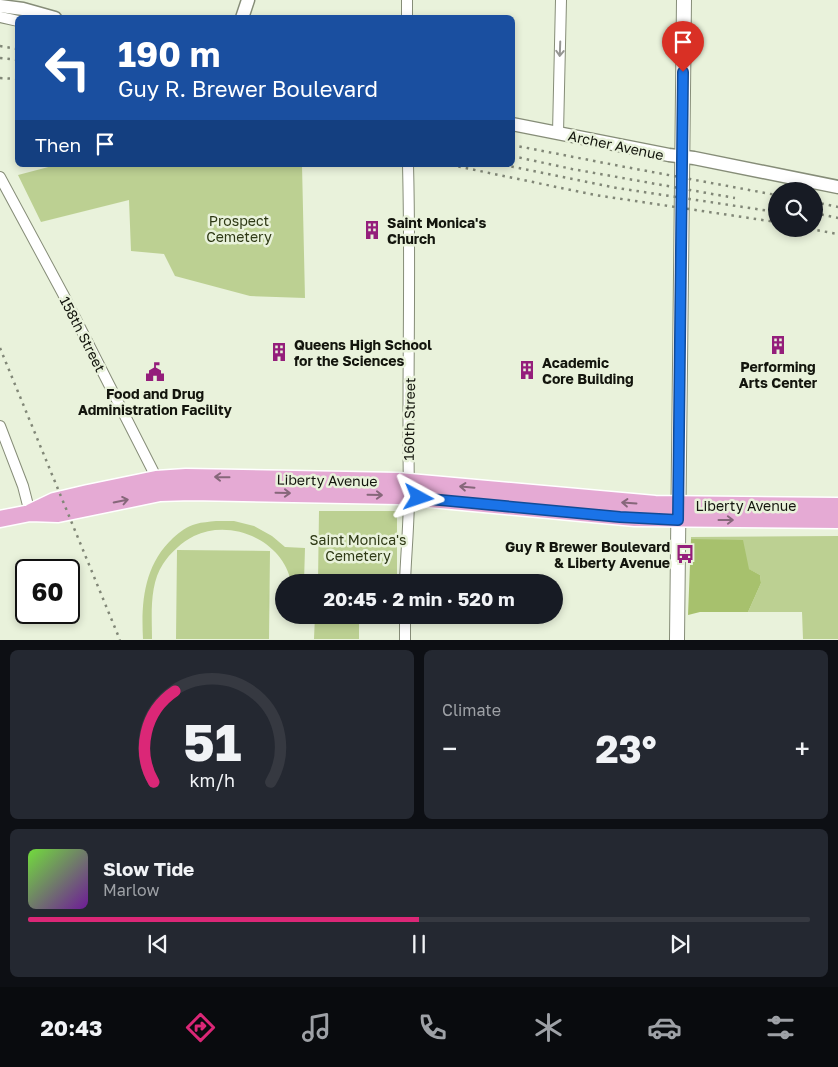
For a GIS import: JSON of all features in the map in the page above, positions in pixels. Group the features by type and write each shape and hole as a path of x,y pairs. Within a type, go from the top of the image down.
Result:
{"main road":[{"path":"677,640 684,0"},
{"name":"Liberty Avenue","path":"0,519 30,513 58,514 158,486 218,477 632,503 678,512 838,520"},
{"name":"Liberty Avenue","path":"678,512 838,506"}],"street":[{"path":"243,15 248,0"},
{"path":"407,0 407,15"},
{"path":"558,133 561,0"},
{"path":"0,6 28,10 45,15"},
{"path":"0,17 15,20"},
{"name":"Archer Avenue","path":"515,125 838,187"},
{"name":"160th Street","path":"406,574 410,318 408,167"},
{"name":"158th Street","path":"0,176 63,294 158,486"},
{"path":"0,426 23,486 30,513"},
{"path":"404,640 405,624"}],"green space":[{"name":"Prospect Cemetery","path":"48,167 302,167 305,298 250,296 175,276 164,254 131,251 129,200 41,222 18,175"},
{"name":"Saint Monica's Cemetery","path":"319,511 397,511 397,574 318,574"},
{"path":"234,521 254,526 272,536 285,547 305,548 304,574 288,574 278,555 254,537 224,530 209,531 194,536 173,552 159,572 153,591 152,639 143,639 144,598 150,572 163,549 173,538 190,526 198,523"},
{"path":"838,536 838,639 803,639 802,612 748,612 761,583 760,575 691,539 691,537"},
{"path":"691,539 743,540 749,569 760,575 761,583 748,612 700,612 688,615"},
{"path":"177,550 270,551 269,639 176,639"},
{"path":"315,624 359,624 359,639 314,639"}],"railway":[{"path":"0,46 15,48"},
{"path":"0,58 15,60"},
{"path":"0,78 15,79"},
{"path":"515,146 768,194"},
{"path":"515,157 572,169 735,198"},
{"path":"461,167 595,195 768,221"},
{"path":"514,167 617,188 768,211"},
{"path":"823,204 838,207"},
{"path":"823,215 838,218"},
{"path":"823,231 838,234"},
{"path":"0,348 120,640"}],"place":[{"name":"Saint Monica's Church","path":"372,230"},
{"name":"Performing Arts Center","path":"778,345"},
{"name":"Queens High School for the Sciences","path":"279,352"},
{"name":"Academic Core Building","path":"527,370"},
{"name":"Food and Drug Administration Facility","path":"155,372"},
{"name":"Guy R Brewer Boulevard & Liberty Avenue","path":"685,554"}],"route":[{"path":"419,498 620,517 678,520 683,72"}]}
